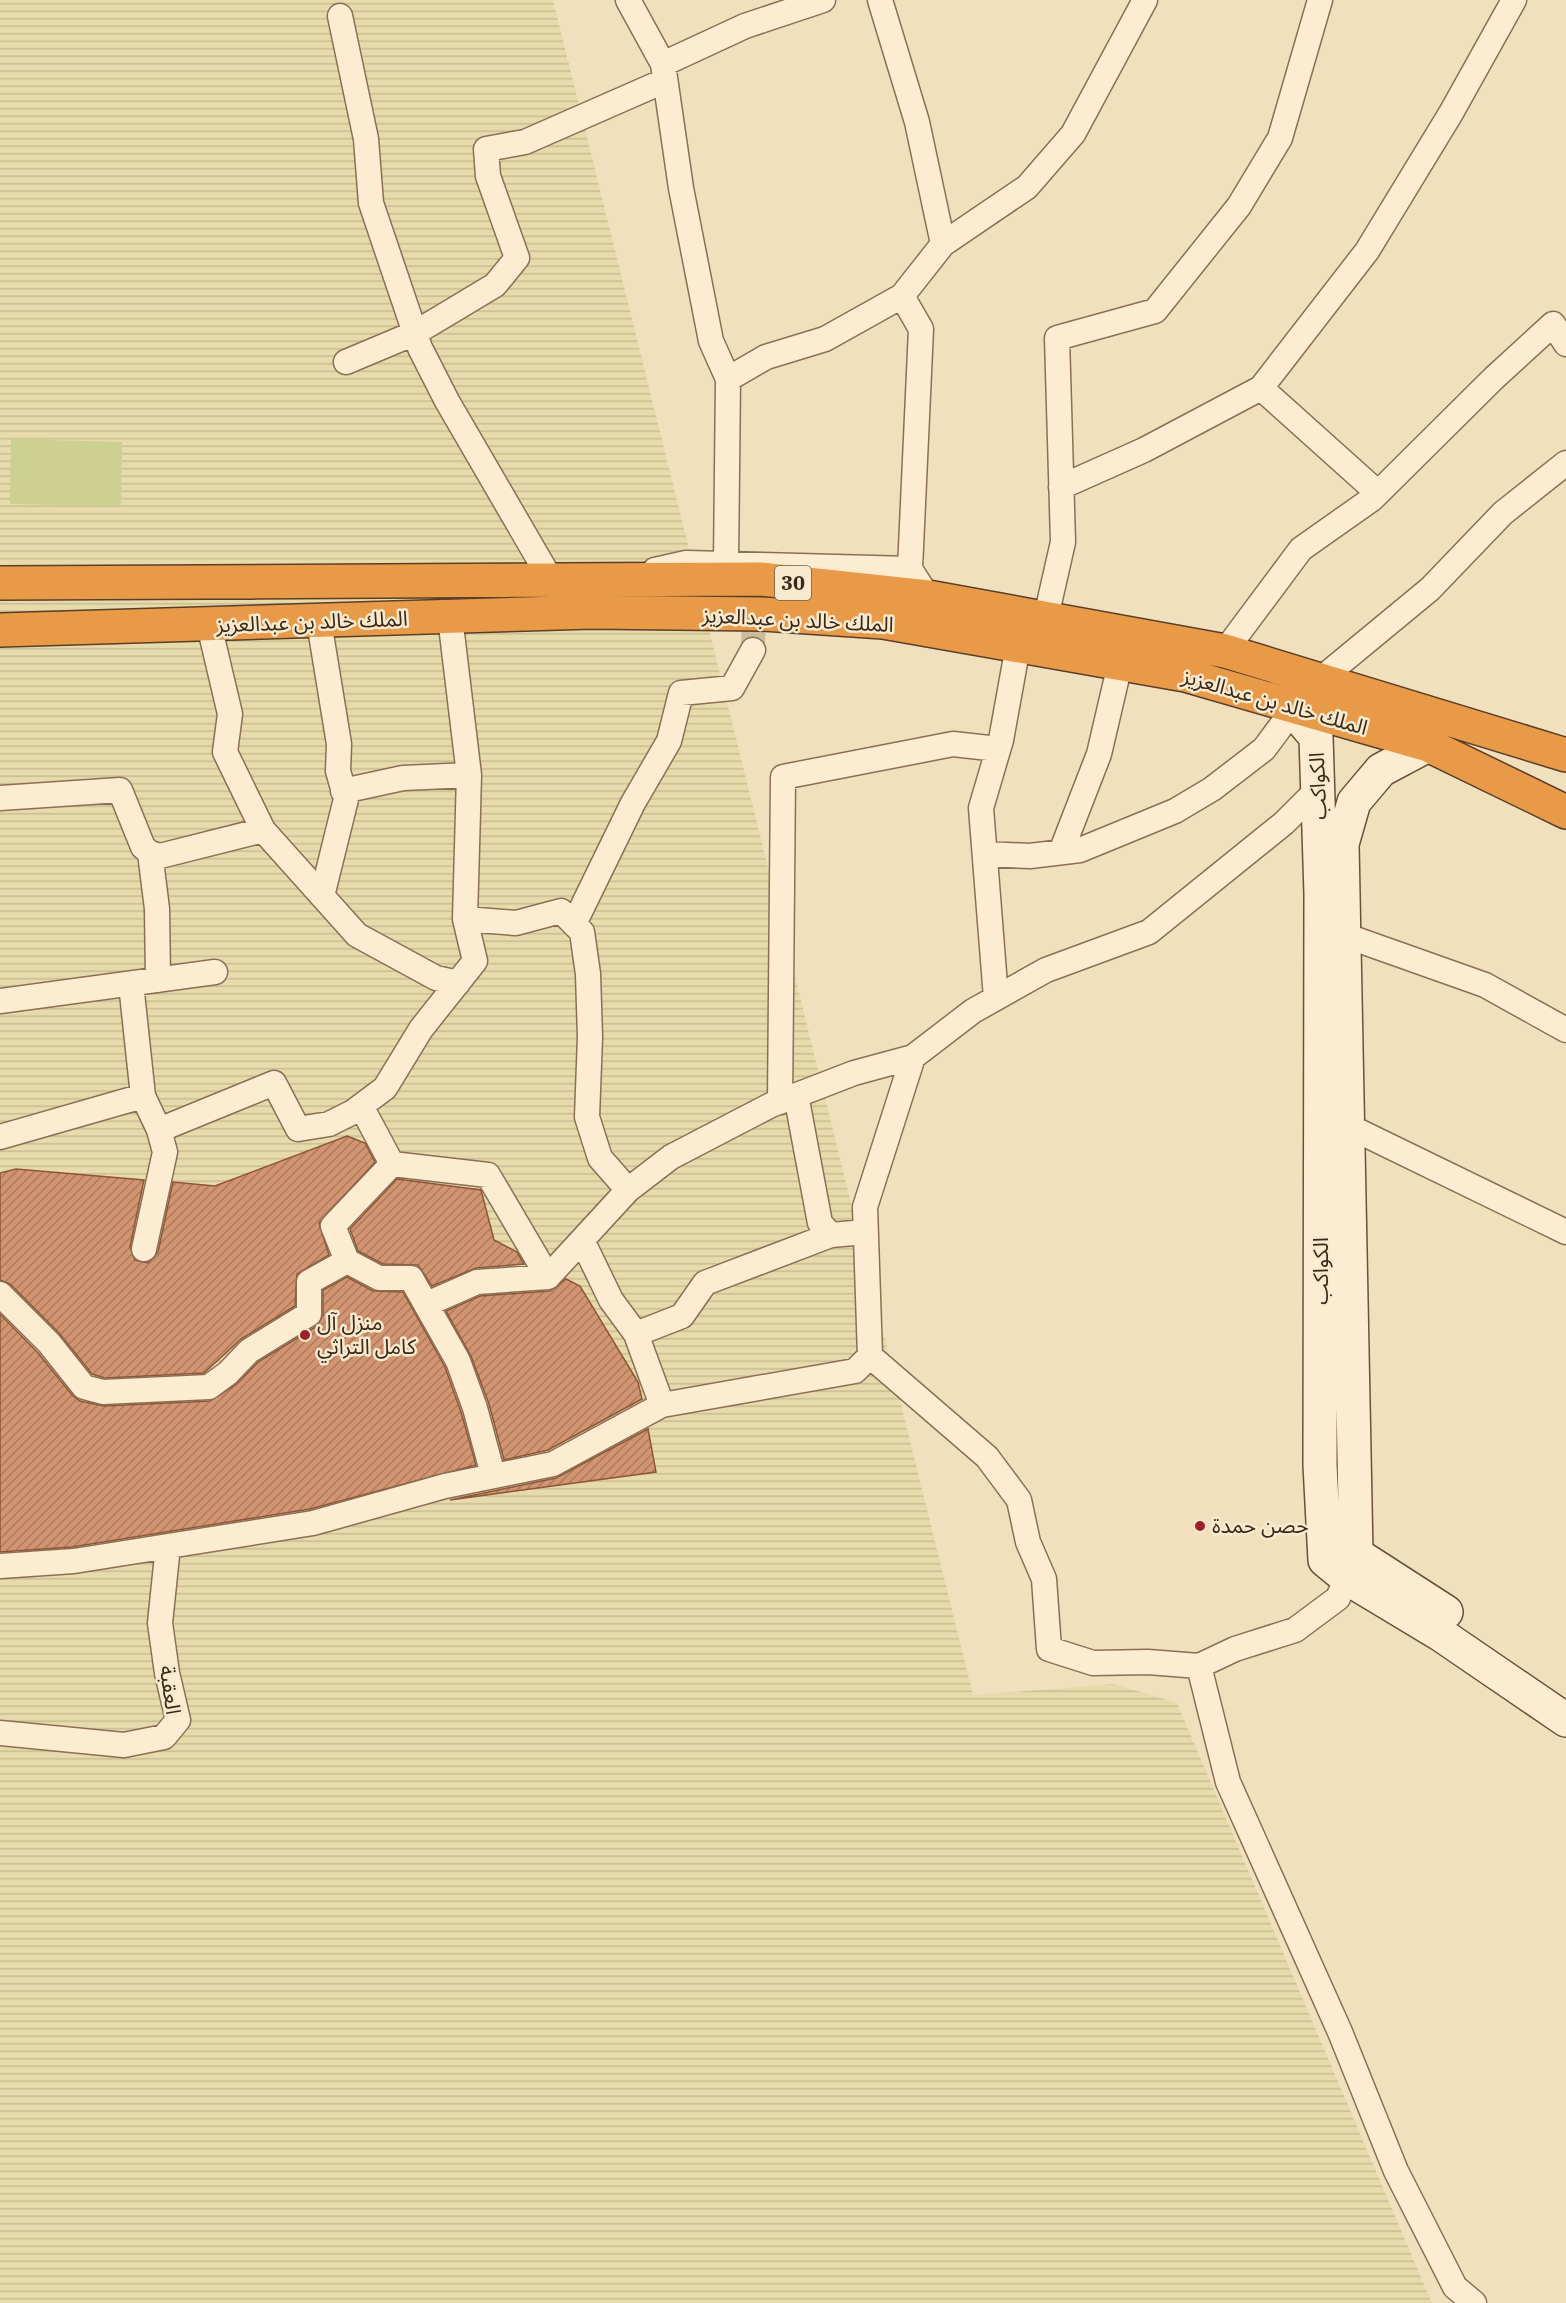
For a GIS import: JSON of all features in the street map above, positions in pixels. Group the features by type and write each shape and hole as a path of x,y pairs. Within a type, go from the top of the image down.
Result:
{"highway":[{"name":"الملك خالد بن عبدالعزيز","path":"0,583 760,579 928,597 1225,651 1566,755"},
{"name":"الملك خالد بن عبدالعزيز","path":"0,630 592,612 761,614 883,622 1185,675 1428,745 1566,812"}],"street":[{"path":"628,0 664,73 681,188 711,341 728,379 726,563"},
{"path":"346,362 415,333 495,285 517,258 488,176 486,149 525,142 664,73 745,26 823,0"},
{"path":"880,0 916,122 943,244"},
{"path":"728,379 766,357 825,339 902,296 943,244 1027,187 1073,134 1145,0"},
{"path":"1046,617 1063,542 1057,338 1155,311 1239,206 1280,138 1320,0"},
{"path":"1061,487 1144,450 1261,388 1366,251 1451,113 1514,0"},
{"path":"340,16 366,139 371,204 415,333 447,401 551,579"},
{"path":"902,296 921,329 909,569 928,597"},
{"path":"1225,651 1301,549 1378,493 1494,378 1553,324 1566,344"},
{"path":"1261,388 1378,493"},
{"path":"1321,679 1430,588 1503,513 1566,463"},
{"path":"620,579 686,563 909,569"},
{"path":"159,1130 274,1083 298,1129 329,1124 361,1106 386,1088 421,1029 476,961 465,919 469,775 450,617"},
{"path":"319,622 339,744 338,771 346,799 322,896"},
{"path":"209,625 230,714 225,753 263,830 357,935 436,978 459,983"},
{"path":"996,998 981,808 998,749 1018,646"},
{"path":"574,924 633,803 669,741 681,693 732,688 753,650"},
{"path":"1061,852 1099,754 1120,663"},
{"path":"985,854 1030,856 1080,850 1130,831 1212,789 1264,749 1290,707"},
{"name":"الكواكب","path":"1290,707 1316,736 1321,894 1320,1465 1325,1560 1352,1566 1475,1631 1566,1695"},
{"path":"831,1235 820,1223 788,1099 783,777 953,744 998,749"},
{"name":"الكواكب","path":"1352,1566 1348,1126 1342,844 1354,802 1381,770 1428,745"},
{"path":"343,791 403,778 469,775"},
{"path":"427,1304 477,1281 548,1276 628,1190 671,1157 788,1099 854,1073 913,1057 973,1011 1046,970 1149,932 1284,823 1318,789"},
{"path":"0,798 120,790 142,847 150,853 170,855 263,830"},
{"path":"150,853 157,909 158,980"},
{"path":"465,919 516,923 561,911 582,932 588,974 590,1037 587,1117 600,1158 628,1190"},
{"path":"1344,934 1485,985 1566,1030"},
{"path":"0,1001 215,972"},
{"path":"131,984 143,1096 159,1130 165,1152 144,1249"},
{"path":"913,1057 865,1207 870,1356 987,1457 1019,1500 1029,1542 1044,1579 1045,1619 1049,1649 1093,1663 1148,1662 1199,1666 1235,1649 1295,1630 1338,1598 1352,1566"},
{"path":"0,1137 143,1096"},
{"path":"361,1106 392,1164"},
{"path":"1348,1126 1566,1232"},
{"path":"392,1164 333,1226 347,1261 379,1278 411,1278 458,1361 475,1408 493,1475"},
{"path":"392,1164 488,1175 548,1276"},
{"path":"636,1334 682,1316 705,1283 831,1235 865,1232"},
{"path":"582,1240 611,1300 636,1334 662,1405"},
{"path":"0,1294 49,1343 84,1387 103,1392 209,1387 228,1373 249,1351 309,1314 309,1282 347,1261"},
{"path":"0,1566 74,1562 314,1523 493,1475 553,1464 662,1405 855,1371 870,1356"},
{"name":"العقبة","path":"0,1733 124,1745 164,1737 178,1720 167,1673 160,1623 168,1546"},
{"name":"الكواكب","path":"1352,1566 1440,1634 1566,1720"},
{"path":"1199,1666 1228,1782 1341,2032 1396,2170 1455,2287 1474,2303"}],"shaded area":[{"path":"0,0 553,0 973,1695 1114,1684 1177,1703 1432,2303 0,2303"}],"green space":[{"path":"11,439 122,442 121,506 10,504"}],"building":[{"path":"347,1136 365,1143 375,1162 319,1223 329,1255 297,1274 295,1306 241,1339 204,1373 105,1378 92,1374 59,1333 10,1284 0,1280 0,1173 16,1169 144,1180 130,1247 135,1260 148,1263 158,1252 173,1182 215,1186"},
{"path":"397,1179 481,1190 494,1240 517,1252 524,1264 476,1268 432,1286 418,1265 383,1264 358,1251 350,1229"},
{"path":"347,1277 373,1291 403,1292 445,1367 476,1465 310,1509 72,1547 0,1552 0,1314 80,1401 104,1406 210,1401 237,1384 258,1362 317,1326 323,1315 323,1290"},
{"path":"566,1279 580,1286 638,1382 642,1399 548,1450 504,1460 489,1404 471,1356 446,1311 480,1296 550,1291"},
{"path":"648,1429 656,1472 450,1500 556,1478"}],"tunnel":[{"path":"753,650 755,564"}],"place":[{"name":"منزل آل كامل التراثي","path":"305,1335"},
{"name":"حصن حمدة","path":"1200,1526"}]}
